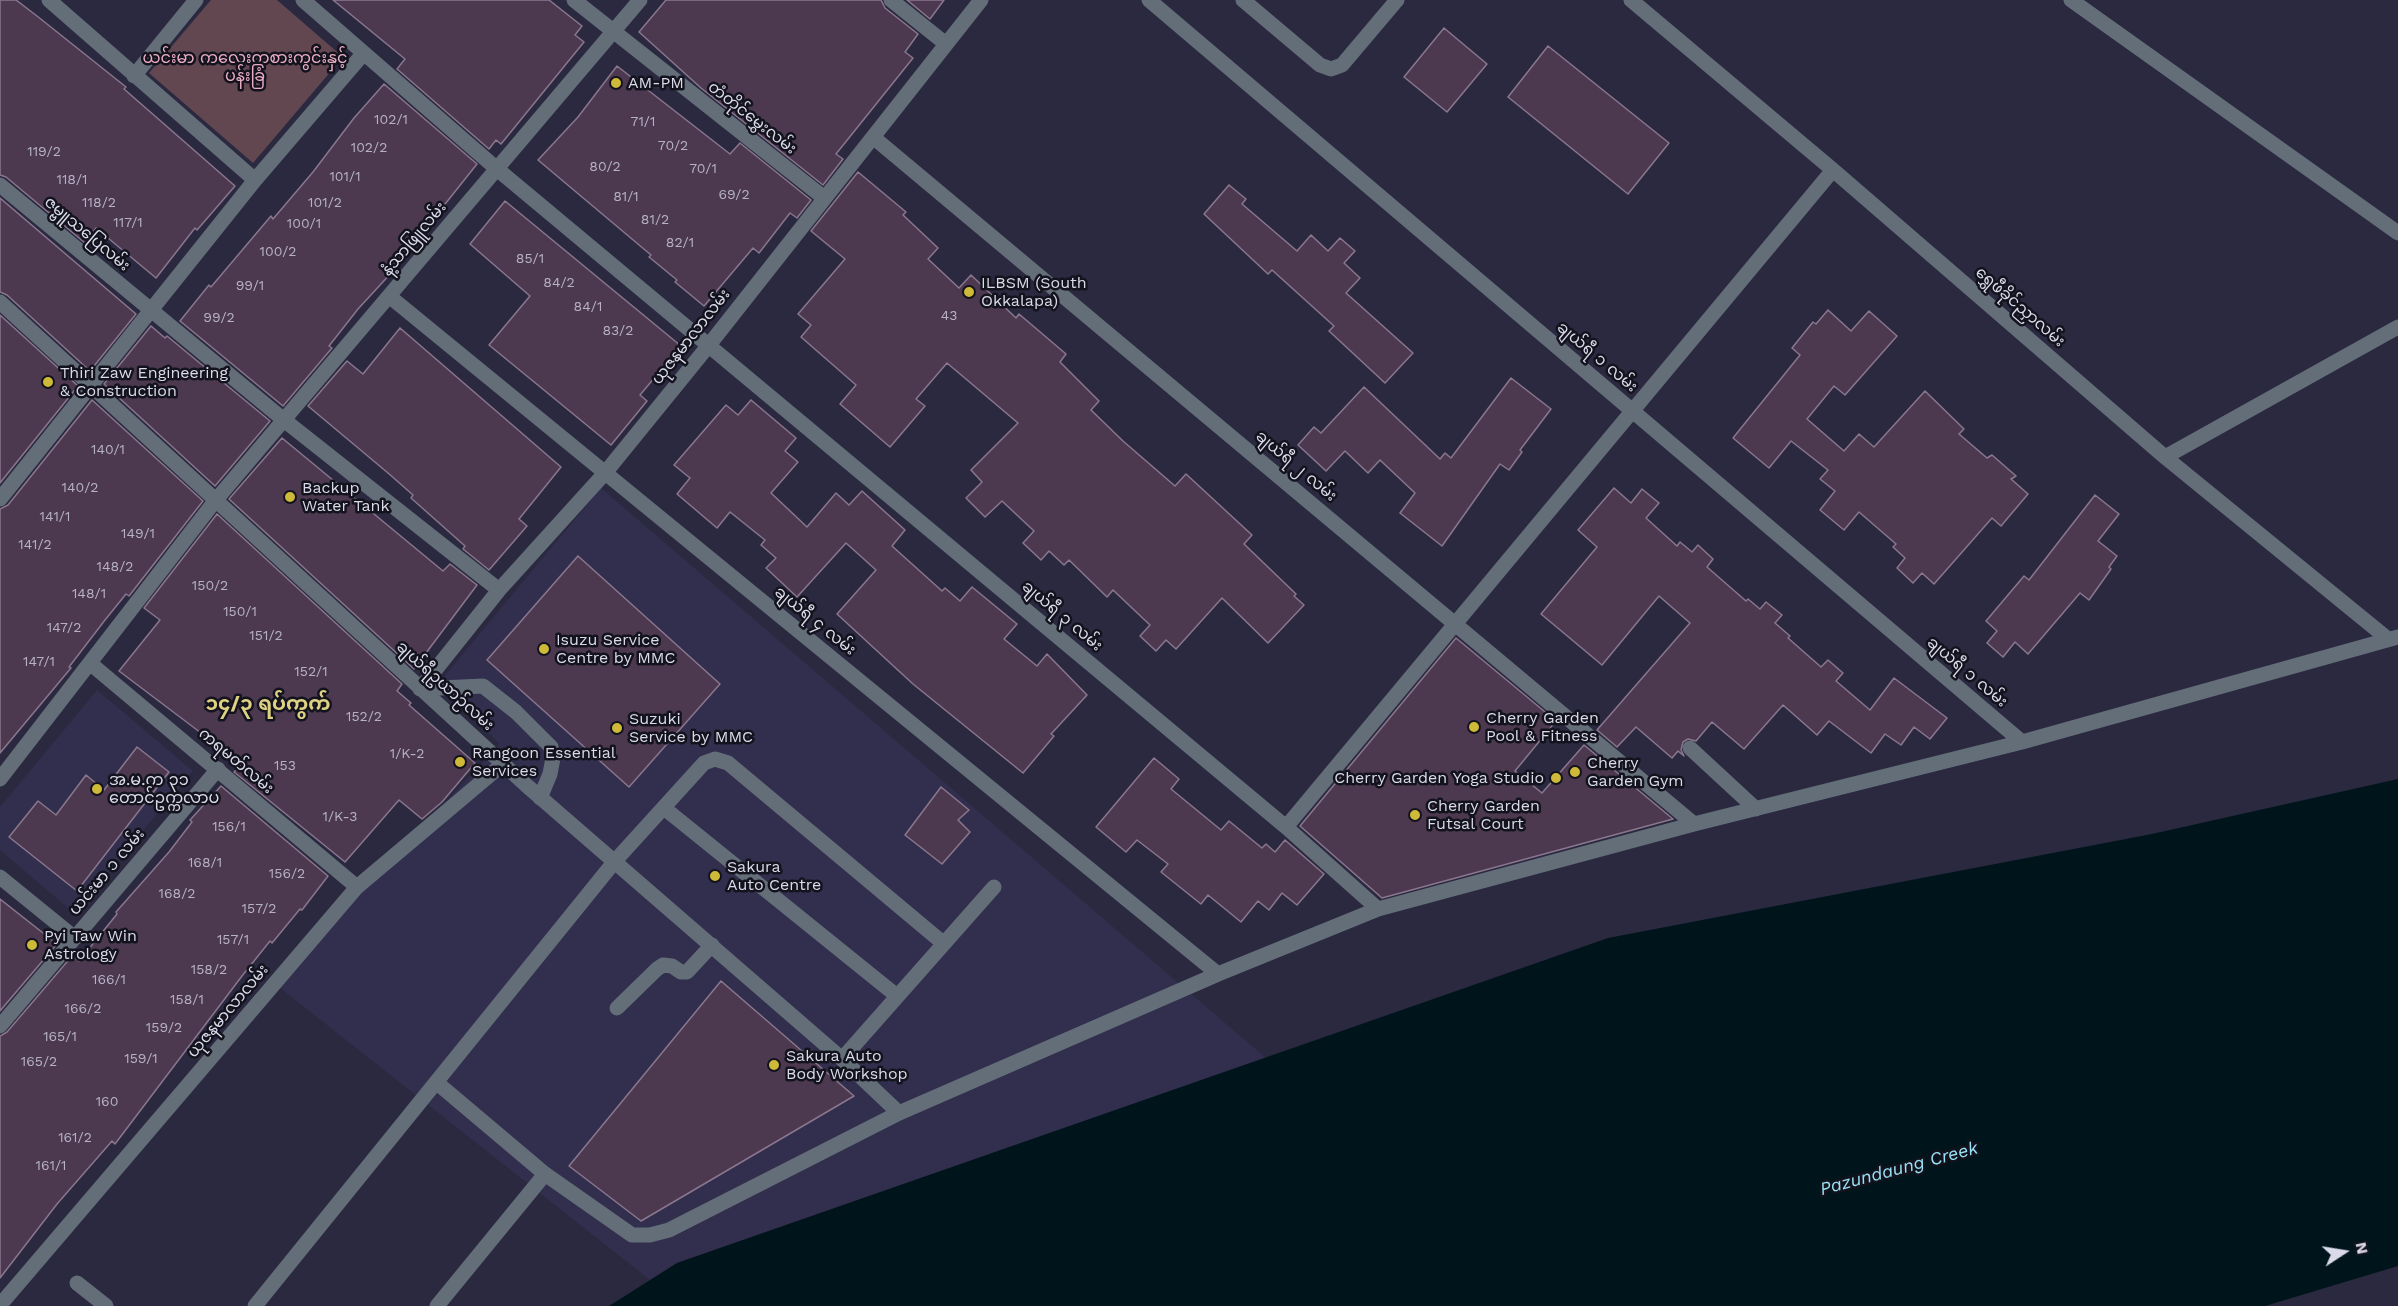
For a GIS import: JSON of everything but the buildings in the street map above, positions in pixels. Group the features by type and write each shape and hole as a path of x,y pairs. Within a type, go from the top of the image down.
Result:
{"street":[{"path":"49,0 255,180"},
{"path":"134,76 196,0"},
{"path":"303,0 497,169 715,349"},
{"name":"တံတိုင်မွှေးလမ်း","path":"574,0 823,197"},
{"name":"နံ့သာဖြူလမ်း","path":"215,501 640,0"},
{"path":"891,0 946,44"},
{"name":"ယုဇနမာလာလမ်း","path":"420,689 499,590 715,349 823,197 981,0"},
{"name":"ချယ်ရီ ၁ လမ်း","path":"1149,0 2022,742"},
{"path":"1243,0 1320,65 1331,69 1342,65 1397,0"},
{"name":"ရွှေဖီခိုင်ညှာလမ်း","path":"1631,0 1833,170 2165,457 2393,638"},
{"path":"2071,0 2398,233"},
{"path":"0,499 255,180 363,54"},
{"name":"ချယ်ရီ ၂ လမ်း","path":"873,137 1694,824"},
{"path":"1286,827 1833,170"},
{"name":"ဇမ္ဗူသပြေလမ်း","path":"0,185 284,420 499,590"},
{"name":"ချယ်ရီ ၄ လမ်း","path":"389,296 1218,974"},
{"name":"ချယ်ရီဥယာဉ်လမ်း","path":"0,302 540,798 842,1059 899,1113"},
{"path":"2165,457 2398,327"},
{"name":"ချယ်ရီ ၃ လမ်း","path":"715,349 1286,827 1378,909"},
{"path":"0,779 215,501"},
{"path":"436,1082 545,1173 632,1235 669,1230 899,1113 1218,974 1378,909 1694,824 2022,742 2393,638"},
{"name":"ကရမတ်လမ်း","path":"91,664 357,887"},
{"path":"420,689 483,686 516,712 550,747 553,758 550,774 540,798"},
{"path":"1690,748 1756,809"},
{"path":"255,1306 615,861 704,764 715,759 728,763 943,943"},
{"name":"ယုဇနမာလာလမ်း","path":"0,1305 357,887 504,763"},
{"name":"ယင်းမာ ၁ လမ်း","path":"0,1026 218,770"},
{"path":"663,808 897,996"},
{"path":"0,877 75,938"},
{"path":"842,1059 994,888"},
{"path":"617,1008 663,965 687,972 712,945"},
{"path":"437,1306 545,1173"},
{"path":"77,1283 106,1306"}],"shaded area":[{"name":"Sakura Auto Centre","path":"601,488 1266,1058 677,1263 650,1280 275,984 500,744 437,685"},
{"name":"အ.မ.က ၃၁ တောင်ဥက္ကလာပ","path":"97,690 193,771 74,913 0,850 0,807"}],"green space":[{"name":"ယင်းမာ ကလေးကစားကွင်းနှင့် ပန်းခြံ","path":"211,0 277,0 343,57 253,163 149,73"}],"water":[{"name":"Pazundaung Creek","path":"2398,779 2398,1266 2265,1306 609,1306 677,1263 1608,938 2152,834"}],"place":[{"name":"AM-PM","path":"616,83"},
{"name":"ILBSM (South Okkalapa)","path":"969,292"},
{"name":"Thiri Zaw Engineering & Construction","path":"48,382"},
{"name":"Backup Water Tank","path":"290,497"},
{"name":"Isuzu Service Centre by MMC","path":"544,649"},
{"name":"Cherry Garden Pool & Fitness","path":"1474,727"},
{"name":"Suzuki Service by MMC","path":"617,728"},
{"name":"Rangoon Essential Services","path":"460,762"},
{"name":"Cherry Garden Gym","path":"1575,772"},
{"name":"Cherry Garden Yoga Studio","path":"1556,778"},
{"name":"အ.မ.က ၃၁ တောင်ဥက္ကလာပ","path":"97,789"},
{"name":"Cherry Garden Futsal Court","path":"1415,815"},
{"name":"Sakura Auto Centre","path":"715,876"},
{"name":"Pyi Taw Win Astrology","path":"32,945"},
{"name":"Sakura Auto Body Workshop","path":"774,1065"}],"district":[{"name":"၁၄/၃ ရပ်ကွက်","path":"268,704"}]}
